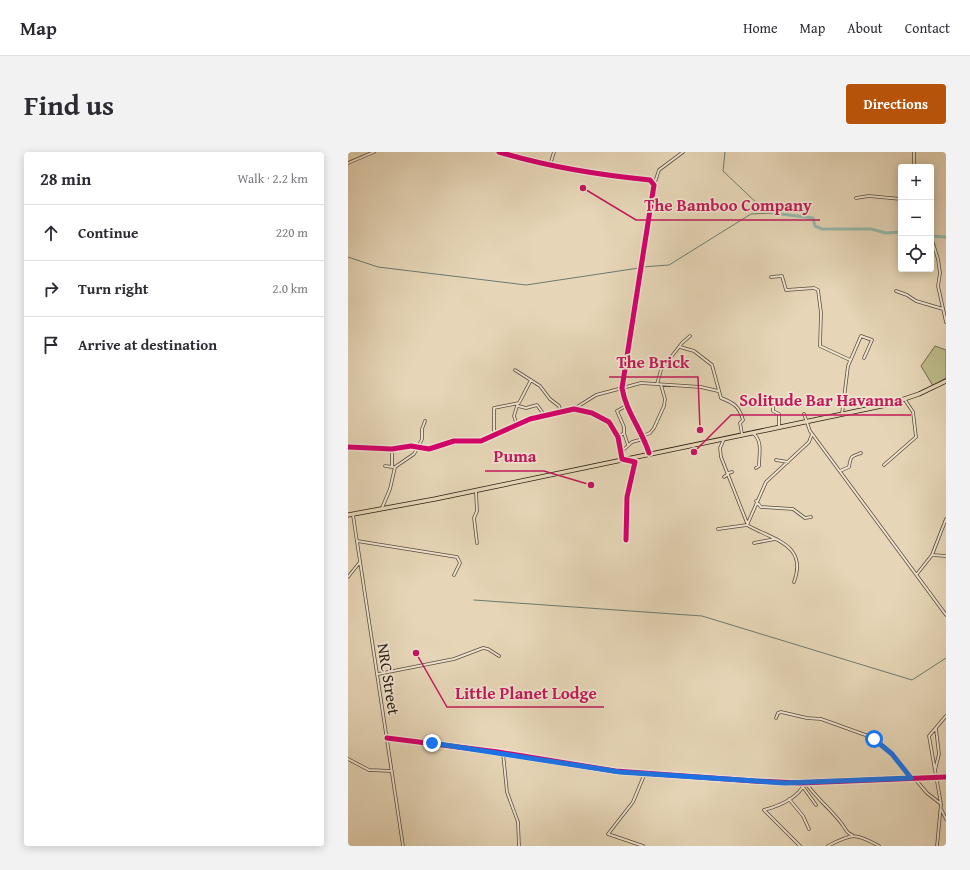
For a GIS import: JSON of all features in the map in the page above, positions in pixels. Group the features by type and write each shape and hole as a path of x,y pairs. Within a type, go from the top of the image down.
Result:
{"highway":[{"path":"348,515 380,510 779,426 806,422 905,400 946,381"}],"street":[{"path":"348,163 374,152"},
{"path":"499,152 550,165 650,180 655,177 663,166 683,152"},
{"path":"550,165 554,152"},
{"path":"914,152 914,164"},
{"path":"649,453 627,406 622,388 655,177"},
{"path":"650,180 654,185"},
{"path":"856,198 869,196 898,199"},
{"path":"934,246 940,273 938,286 946,322"},
{"path":"771,277 782,276 786,290 814,288 818,290 820,346 850,360"},
{"path":"896,291 905,293 916,301 943,309"},
{"path":"657,384 660,372 690,336"},
{"path":"842,414 850,360 861,336 872,339 864,358"},
{"path":"680,347 694,351 712,365 721,398 734,402 743,418 740,423 742,434"},
{"path":"515,370 540,386 550,399 559,406 561,412"},
{"path":"516,425 514,416 517,405 531,380"},
{"path":"348,447 392,449 411,446 435,448 454,441 476,442 494,436 516,425 574,409 591,398 644,382 661,385 701,387 718,391"},
{"path":"621,452 628,445 649,434 654,428 664,406 665,400 661,385"},
{"path":"773,398 774,411 779,414 779,426"},
{"path":"884,465 899,450 916,438 914,412 905,400"},
{"path":"494,436 494,408 511,404 526,408 538,405 545,416"},
{"path":"627,406 618,410 617,412 624,427 624,433 628,445"},
{"path":"574,409 592,413 607,421 618,437 622,459 635,462 627,497 626,540"},
{"path":"804,414 812,434 946,615"},
{"path":"385,466 394,467 414,454 422,438 422,429 425,421"},
{"path":"752,432 758,440 760,454 758,466 756,468"},
{"path":"618,437 624,433"},
{"path":"747,524 756,501 766,482 809,442 812,434"},
{"path":"725,438 720,448 721,457 747,524"},
{"path":"380,510 390,489 394,467 392,449"},
{"path":"840,471 849,467 852,456 861,453"},
{"path":"776,460 788,462"},
{"path":"724,477 728,473 732,472"},
{"path":"476,490 477,511 474,518 477,543"},
{"path":"756,501 761,507 793,510 805,518 811,517"},
{"name":"NRC Street","path":"353,515 403,846"},
{"path":"916,574 932,555 946,519"},
{"path":"718,529 747,524 787,544 795,553 798,571 794,582"},
{"path":"754,543 776,539"},
{"path":"358,542 458,557 460,563 454,575"},
{"path":"932,555 946,556"},
{"path":"348,577 360,562"},
{"path":"378,674 454,659 483,648 488,649 499,656"},
{"path":"776,718 778,713 781,712 810,718 822,718 871,738 892,754 926,793 941,804"},
{"path":"937,846 941,804 929,736 946,716"},
{"path":"935,770 939,754 936,728"},
{"path":"387,738 503,753 611,771 754,781 806,783 946,777"},
{"path":"503,753 507,792 518,824 519,846"},
{"path":"348,759 368,770 392,771"},
{"path":"642,846 608,834 631,804 645,773"},
{"path":"800,846 764,810 773,807 797,794 806,783"},
{"path":"806,783 817,797 832,810 848,833 852,836"},
{"path":"803,786 816,806"},
{"path":"789,799 803,816 809,828"},
{"path":"941,808 946,819"},
{"path":"828,846 858,835 880,846"}],"shaded area":[{"path":"935,346 946,350 946,378 933,386 921,366"}],"waterway":[{"path":"725,152 723,171 762,208 772,213"},
{"path":"642,267 669,265 751,214 773,213"},
{"path":"773,213 813,218 815,226 822,229 871,229 886,233 898,232"},
{"path":"934,236 946,237"},
{"path":"348,257 378,267 526,285 639,268"},
{"path":"474,600 702,616 912,680 946,658"}],"cycle path":[{"path":"499,152 574,170 650,180 654,185 622,388 630,413 649,453"},
{"path":"348,447 392,449 411,446 429,449 454,441 481,441 530,419 574,409 592,413 609,422 618,437 622,459 635,462 627,497 626,540"},
{"path":"387,738 498,752 615,771 754,781 800,783 946,777"}],"place":[{"name":"The Bamboo Company","path":"583,188"},
{"name":"The Brick","path":"700,430"},
{"name":"Solitude Bar Havanna","path":"694,452"},
{"name":"Puma","path":"591,485"},
{"name":"Little Planet Lodge","path":"416,653"}],"route":[{"path":"432,743 570,763 620,772 785,783 843,782 911,778 892,754 874,739"}]}
